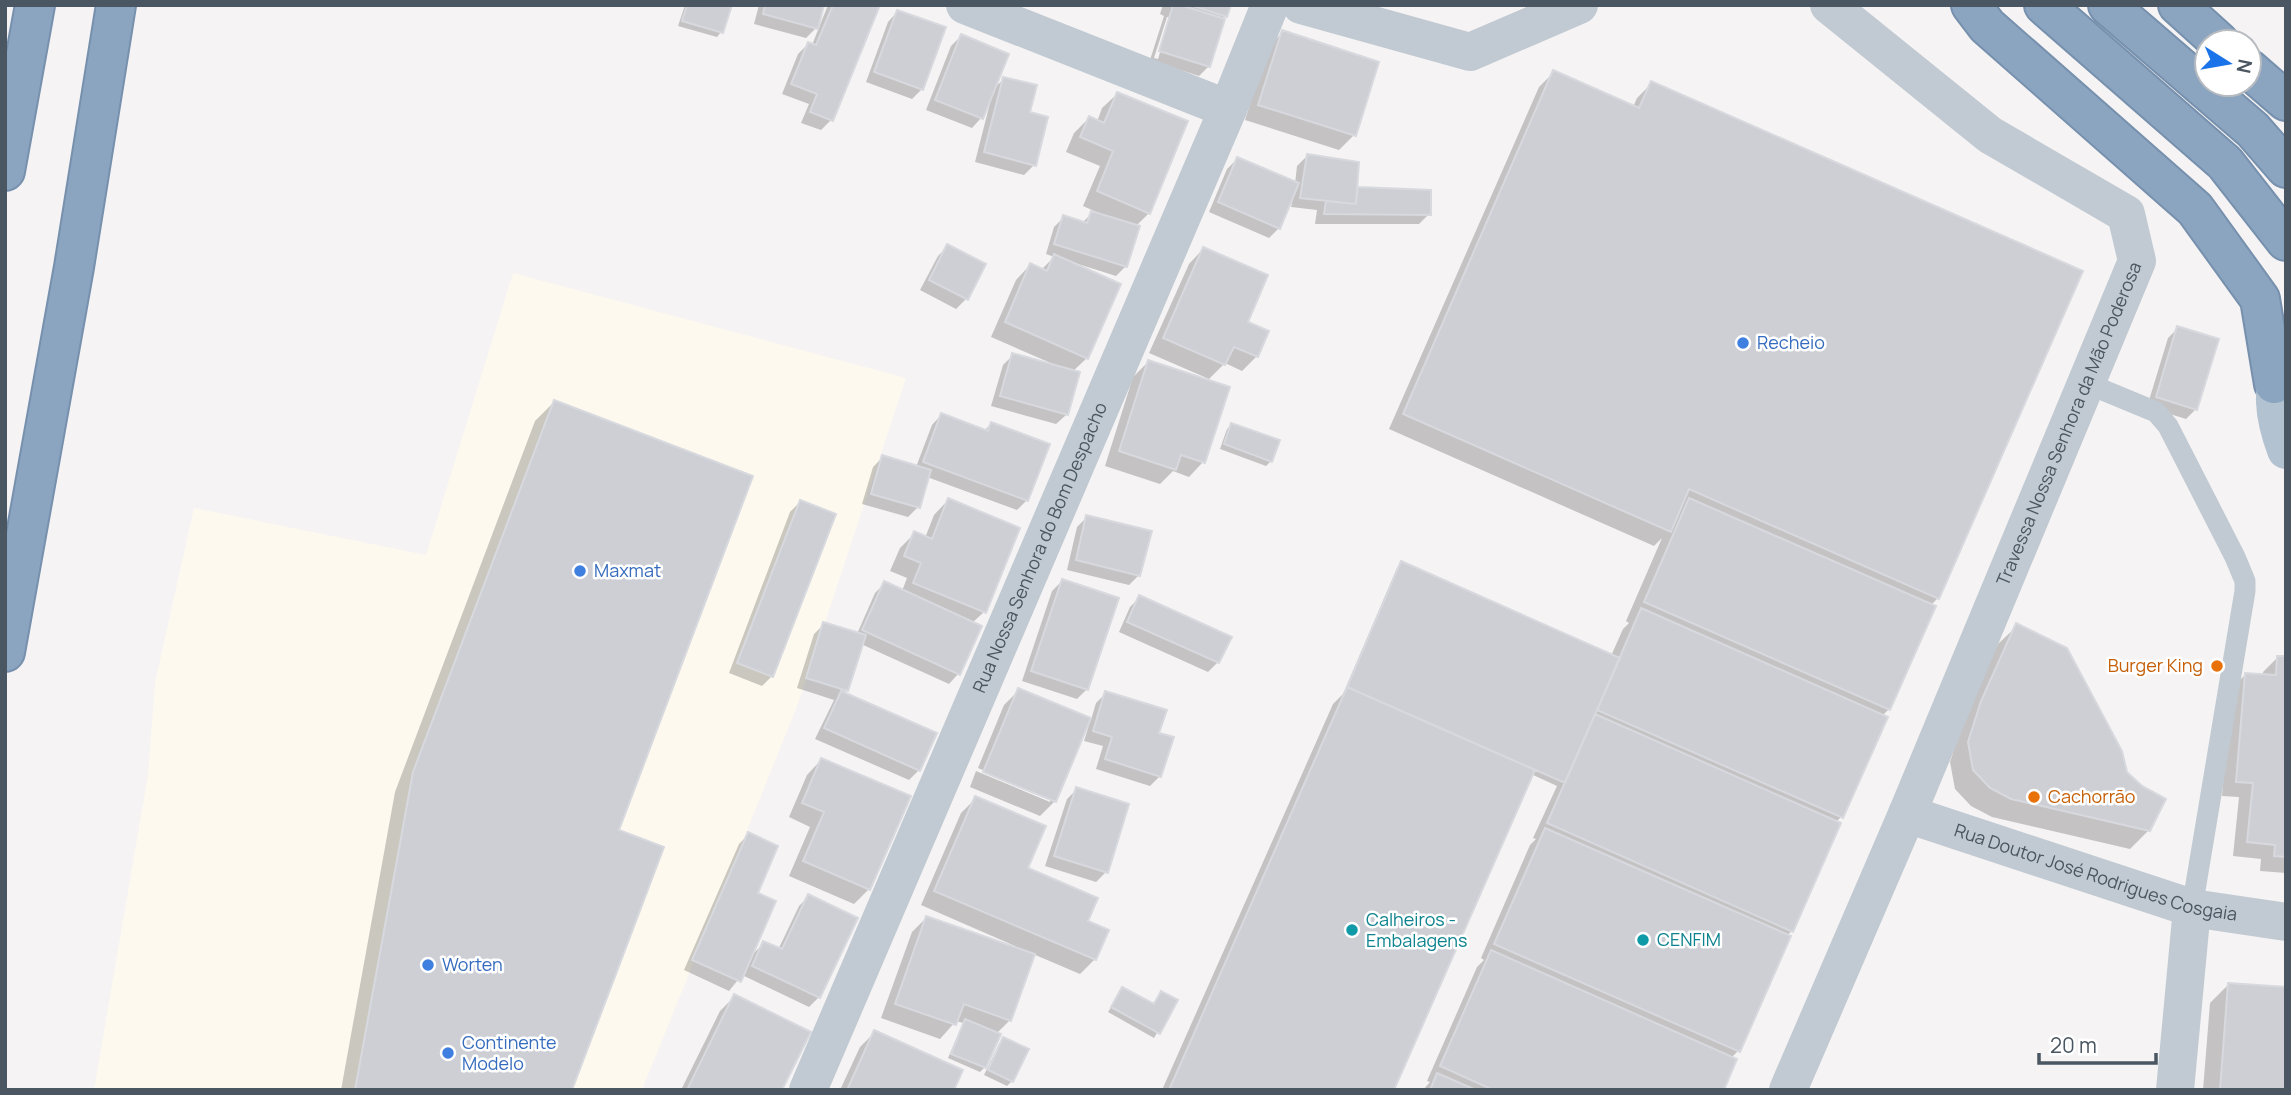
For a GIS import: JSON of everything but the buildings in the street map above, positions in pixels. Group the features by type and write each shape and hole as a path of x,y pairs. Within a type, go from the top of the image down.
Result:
{"highway":[{"path":"5,171 35,5"},
{"path":"5,652 74,267 116,5"},
{"path":"1971,5 1987,26 2195,209 2260,299 2274,384"},
{"path":"2044,5 2225,163 2286,242"},
{"path":"2108,5 2253,130 2286,168"},
{"path":"2178,5 2203,28"},
{"path":"2263,81 2286,101"}],"main road":[{"path":"2286,341 2274,384 2277,425 2286,450"}],"street":[{"path":"965,5 1228,109"},
{"name":"Rua Nossa Senhora do Bom Despacho","path":"808,1090 1228,109 1270,5"},
{"path":"1301,5 1470,52 1579,5"},
{"name":"Travessa Nossa Senhora da Mão Poderosa","path":"1788,1090 1907,814 2137,261 2126,214 1990,135 1829,5"},
{"name":"Rua Doutor José Rodrigues Cosgaia","path":"1907,814 2192,908 2286,922"},
{"path":"2175,1090 2192,908"}],"lane":[{"path":"2086,383 2156,412 2168,426 2245,581 2192,908"}],"shaded area":[{"path":"513,273 906,378 798,704 642,1090 94,1090 148,775 155,683 194,508 426,555"}],"place":[{"name":"Recheio","path":"1743,343"},
{"name":"Maxmat","path":"580,571"},
{"name":"Burger King","path":"2217,666"},
{"name":"Cachorrão","path":"2034,797"},
{"name":"Calheiros - Embalagens","path":"1352,930"},
{"name":"CENFIM","path":"1643,940"},
{"name":"Worten","path":"428,965"},
{"name":"Continente Modelo","path":"448,1053"}]}
